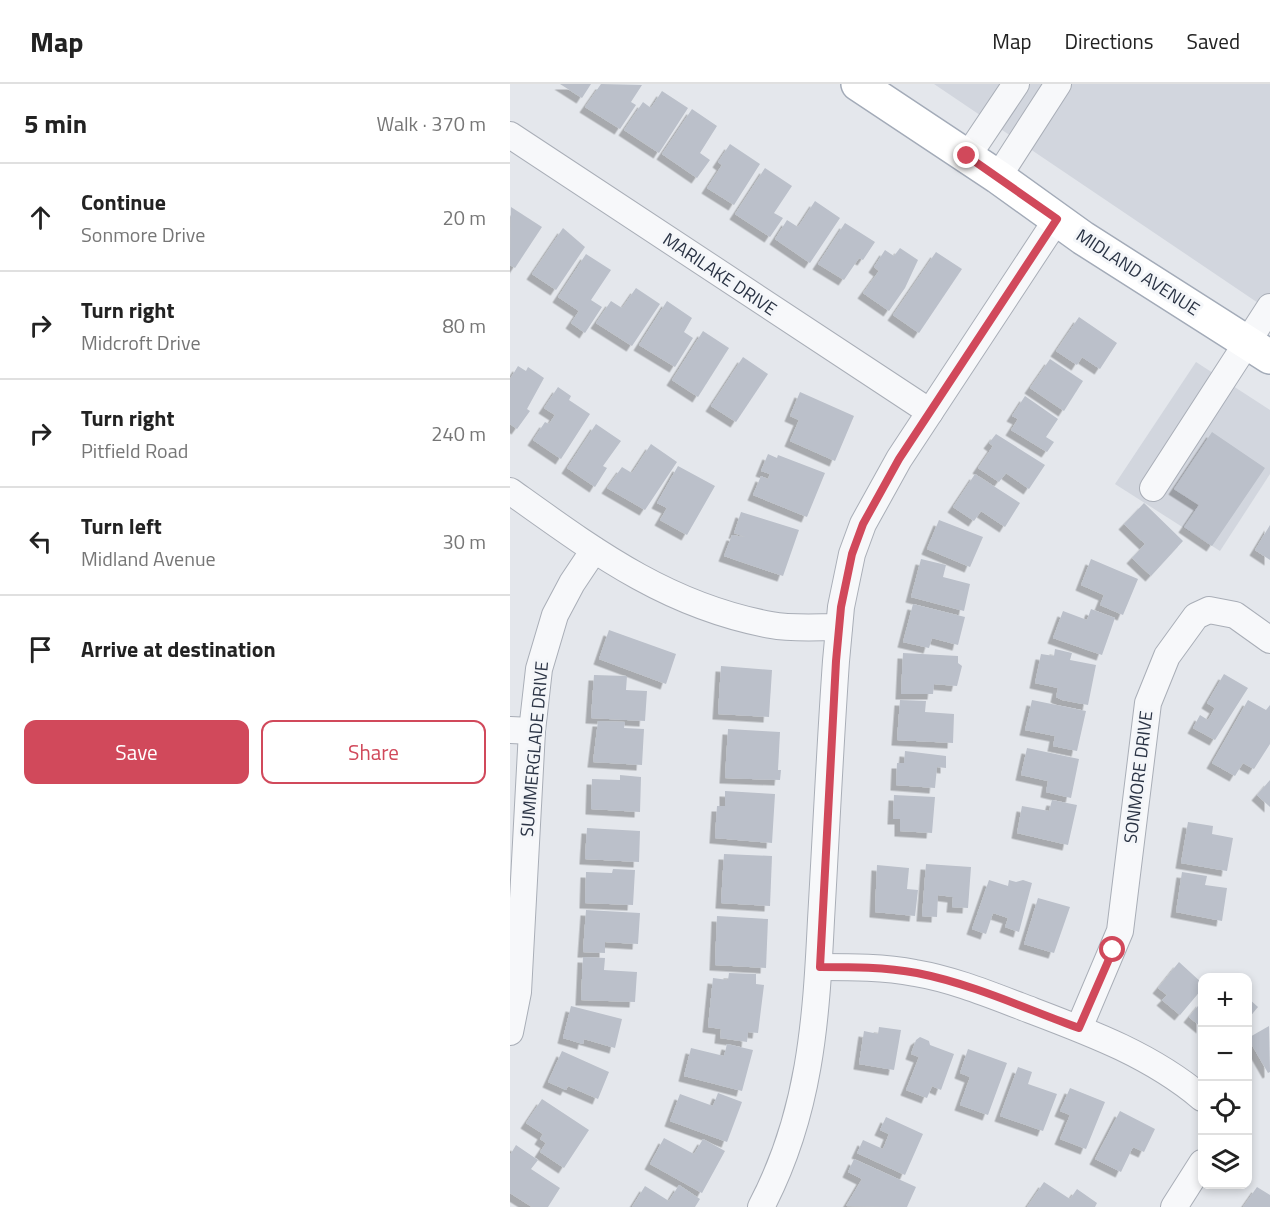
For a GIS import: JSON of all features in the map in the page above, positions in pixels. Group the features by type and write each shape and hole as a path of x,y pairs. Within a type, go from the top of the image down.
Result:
{"main road":[{"name":"MIDLAND AVENUE","path":"858,84 998,177 1083,238 1259,349"}],"street":[{"path":"967,156 1016,84"},
{"path":"998,177 1058,84"},
{"name":"MARILAKE DRIVE","path":"510,135 930,412"},
{"path":"761,1207 799,1112 814,1039 839,627 852,554 863,524 878,494 1057,219"},
{"path":"1153,488 1259,349 1270,307"},
{"path":"510,491 650,585 701,606 774,626 839,627"},
{"name":"SUMMERGLADE DRIVE","path":"510,1032 518,992 521,730 551,625 572,583 594,549"},
{"name":"SONMORE DRIVE","path":"1079,1028 1120,931 1148,703 1167,656 1196,616 1209,610 1235,615 1270,640"},
{"path":"820,967 889,969 917,973 980,991 1106,1039 1180,1080 1198,1094"},
{"path":"1174,1207 1198,1171"}],"shaded area":[{"path":"934,84 1270,84 1270,311"},
{"path":"1196,362 1270,410 1270,474 1220,551 1115,484"}],"building":[{"path":"560,84 591,84 582,98"},
{"path":"601,84 642,85 631,102 636,105 620,129 585,107"},
{"path":"662,91 688,108 659,153 624,130 643,102 651,108"},
{"path":"692,109 717,126 700,153 710,160 697,178 662,154"},
{"path":"730,144 760,164 734,205 707,188 722,165 718,162"},
{"path":"765,168 792,186 774,213 783,218 770,237 735,214"},
{"path":"815,201 840,218 810,263 775,239 787,220 798,227"},
{"path":"511,207 542,227 515,268 510,265"},
{"path":"845,223 875,242 863,260 859,258 844,280 818,264"},
{"path":"563,228 585,247 556,290 532,274"},
{"path":"900,248 918,260 905,288 889,311 863,293 879,271 874,267 885,250 894,256"},
{"path":"936,252 962,269 919,333 893,315"},
{"path":"586,254 611,270 591,300 602,307 585,333 571,323 579,311 558,297"},
{"path":"636,288 660,304 632,346 596,323 611,301 622,308"},
{"path":"667,301 692,318 684,332 693,338 675,367 639,345"},
{"path":"1079,317 1117,343 1100,369 1082,357 1077,365 1056,351"},
{"path":"703,331 729,348 698,397 672,380"},
{"path":"743,357 768,374 736,422 711,406"},
{"path":"1050,359 1083,381 1064,411 1030,388"},
{"path":"518,366 526,371 528,367 544,378 527,409 530,411 517,429 510,424 510,379"},
{"path":"558,387 571,396 569,400 590,414 561,459 533,440 545,422 549,424 555,415 544,408"},
{"path":"800,392 854,416 835,461 790,441 799,420 790,416"},
{"path":"1025,396 1058,419 1046,437 1054,442 1047,452 1011,430 1018,419 1012,416"},
{"path":"596,424 621,441 603,466 607,468 595,487 567,468"},
{"path":"1212,432 1265,468 1212,546 1184,527 1199,505 1174,489"},
{"path":"996,434 1045,465 1029,489 1006,473 999,482 978,468 993,446 989,443"},
{"path":"651,444 677,462 645,510 607,488 622,467 632,473"},
{"path":"768,454 777,458 778,455 825,473 807,517 753,495 761,476 768,479 770,474 761,471"},
{"path":"678,466 715,486 687,535 660,520 667,508 657,503"},
{"path":"975,474 1020,503 1005,527 981,511 974,521 953,507"},
{"path":"1144,503 1183,541 1151,576 1132,558 1145,544 1124,524"},
{"path":"741,512 799,530 783,576 724,556 732,535 745,537 734,533"},
{"path":"939,520 983,537 970,567 927,549"},
{"path":"1270,525 1270,560 1255,550"},
{"path":"921,559 946,565 943,577 970,584 964,611 911,597"},
{"path":"1091,559 1138,579 1123,615 1100,605 1104,595 1081,585"},
{"path":"913,604 965,617 958,645 932,638 929,648 903,642"},
{"path":"1091,609 1115,618 1102,655 1053,638 1063,611 1087,620"},
{"path":"609,630 676,654 666,684 599,659"},
{"path":"1055,649 1072,653 1070,660 1096,665 1088,705 1062,700 1056,697 1058,688 1035,683 1041,654 1054,656"},
{"path":"903,653 958,656 958,663 962,666 957,686 934,684 933,694 901,694"},
{"path":"721,666 772,670 769,717 718,714"},
{"path":"1224,674 1248,688 1215,740 1193,728 1200,715 1208,720 1215,708 1207,703"},
{"path":"594,675 627,676 626,690 647,691 645,721 591,718"},
{"path":"900,700 926,701 925,712 954,714 953,743 897,740"},
{"path":"1032,700 1086,711 1077,751 1053,746 1055,736 1025,730"},
{"path":"1248,700 1266,710 1270,705 1270,744 1254,769 1243,763 1235,776 1212,763"},
{"path":"598,721 625,722 624,728 644,729 642,765 593,762"},
{"path":"728,729 780,732 778,770 781,770 780,780 725,778"},
{"path":"1027,748 1079,759 1071,798 1046,792 1048,781 1021,775"},
{"path":"905,751 946,756 946,768 937,767 935,788 896,785 897,763 904,763"},
{"path":"620,775 641,777 640,812 591,809 592,779 620,780"},
{"path":"1270,780 1270,807 1257,795"},
{"path":"725,791 775,794 772,843 715,838 717,806 725,806"},
{"path":"894,795 935,797 932,833 900,831 900,819 893,819"},
{"path":"1052,800 1077,805 1068,845 1017,833 1022,806 1049,811"},
{"path":"1188,822 1213,826 1212,834 1233,838 1227,871 1181,863"},
{"path":"587,828 640,831 639,862 585,859"},
{"path":"724,854 772,856 770,906 721,903"},
{"path":"926,864 971,867 968,908 952,907 953,897 938,895 937,917 922,916"},
{"path":"877,865 909,868 907,889 918,890 915,916 875,912"},
{"path":"613,869 635,870 633,905 585,903 586,872 612,873"},
{"path":"1182,872 1207,876 1205,885 1227,888 1222,921 1176,912"},
{"path":"989,880 1008,886 1009,880 1016,882 1023,880 1032,883 1019,932 1005,927 1008,918 993,913 986,934 972,929"},
{"path":"1038,898 1070,907 1054,953 1024,944"},
{"path":"586,910 640,913 638,944 605,942 605,953 583,952"},
{"path":"717,916 768,919 766,968 715,965"},
{"path":"583,957 605,958 604,970 637,972 635,1002 581,1000"},
{"path":"1179,962 1198,979 1198,994 1180,1015 1162,1000 1167,995 1158,988"},
{"path":"729,973 756,974 756,984 764,985 758,1033 748,1032 747,1042 720,1038 721,1029 708,1027 713,978 728,980"},
{"path":"1252,1002 1258,1007 1252,1014"},
{"path":"571,1006 622,1019 615,1048 584,1039 583,1044 563,1038"},
{"path":"1198,1006 1198,1025 1189,1017"},
{"path":"1269,1026 1270,1072 1268,1073 1252,1045 1252,1036"},
{"path":"879,1027 901,1030 894,1070 859,1064 864,1031 878,1034"},
{"path":"920,1037 929,1041 930,1045 954,1054 941,1090 932,1086 927,1098 906,1090 919,1057 911,1054 916,1040"},
{"path":"727,1044 753,1050 742,1091 684,1076 691,1048 724,1056"},
{"path":"968,1049 1007,1063 988,1115 960,1105 970,1077 960,1073"},
{"path":"562,1051 609,1072 598,1099 568,1086 566,1090 548,1082"},
{"path":"1018,1067 1032,1072 1028,1084 1057,1094 1043,1131 1000,1116"},
{"path":"1070,1088 1105,1102 1086,1149 1060,1139 1070,1115 1060,1111"},
{"path":"718,1093 742,1102 727,1142 670,1121 680,1094 713,1106"},
{"path":"542,1099 589,1130 564,1168 540,1152 546,1143 540,1139 543,1134 526,1123"},
{"path":"1120,1111 1155,1129 1144,1152 1133,1147 1121,1172 1095,1159"},
{"path":"886,1117 923,1134 905,1175 857,1153 863,1140 883,1149 889,1134 880,1130"},
{"path":"664,1138 694,1154 703,1139 725,1151 702,1193 650,1164"},
{"path":"516,1145 538,1160 531,1169 560,1188 548,1207 532,1207 510,1193 510,1155"},
{"path":"854,1159 916,1187 907,1207 846,1206 862,1179 848,1172"},
{"path":"1044,1182 1070,1199 1077,1189 1097,1203 1095,1207 1027,1207"},
{"path":"679,1185 700,1199 695,1207 632,1207 645,1186 669,1201"},
{"path":"1257,1187 1270,1195 1270,1207 1243,1207"}],"route":[{"path":"967,156 1057,219 899,459 863,524 852,554 841,607 836,661 820,967 889,969 917,973 980,991 1079,1028 1113,950"}]}
